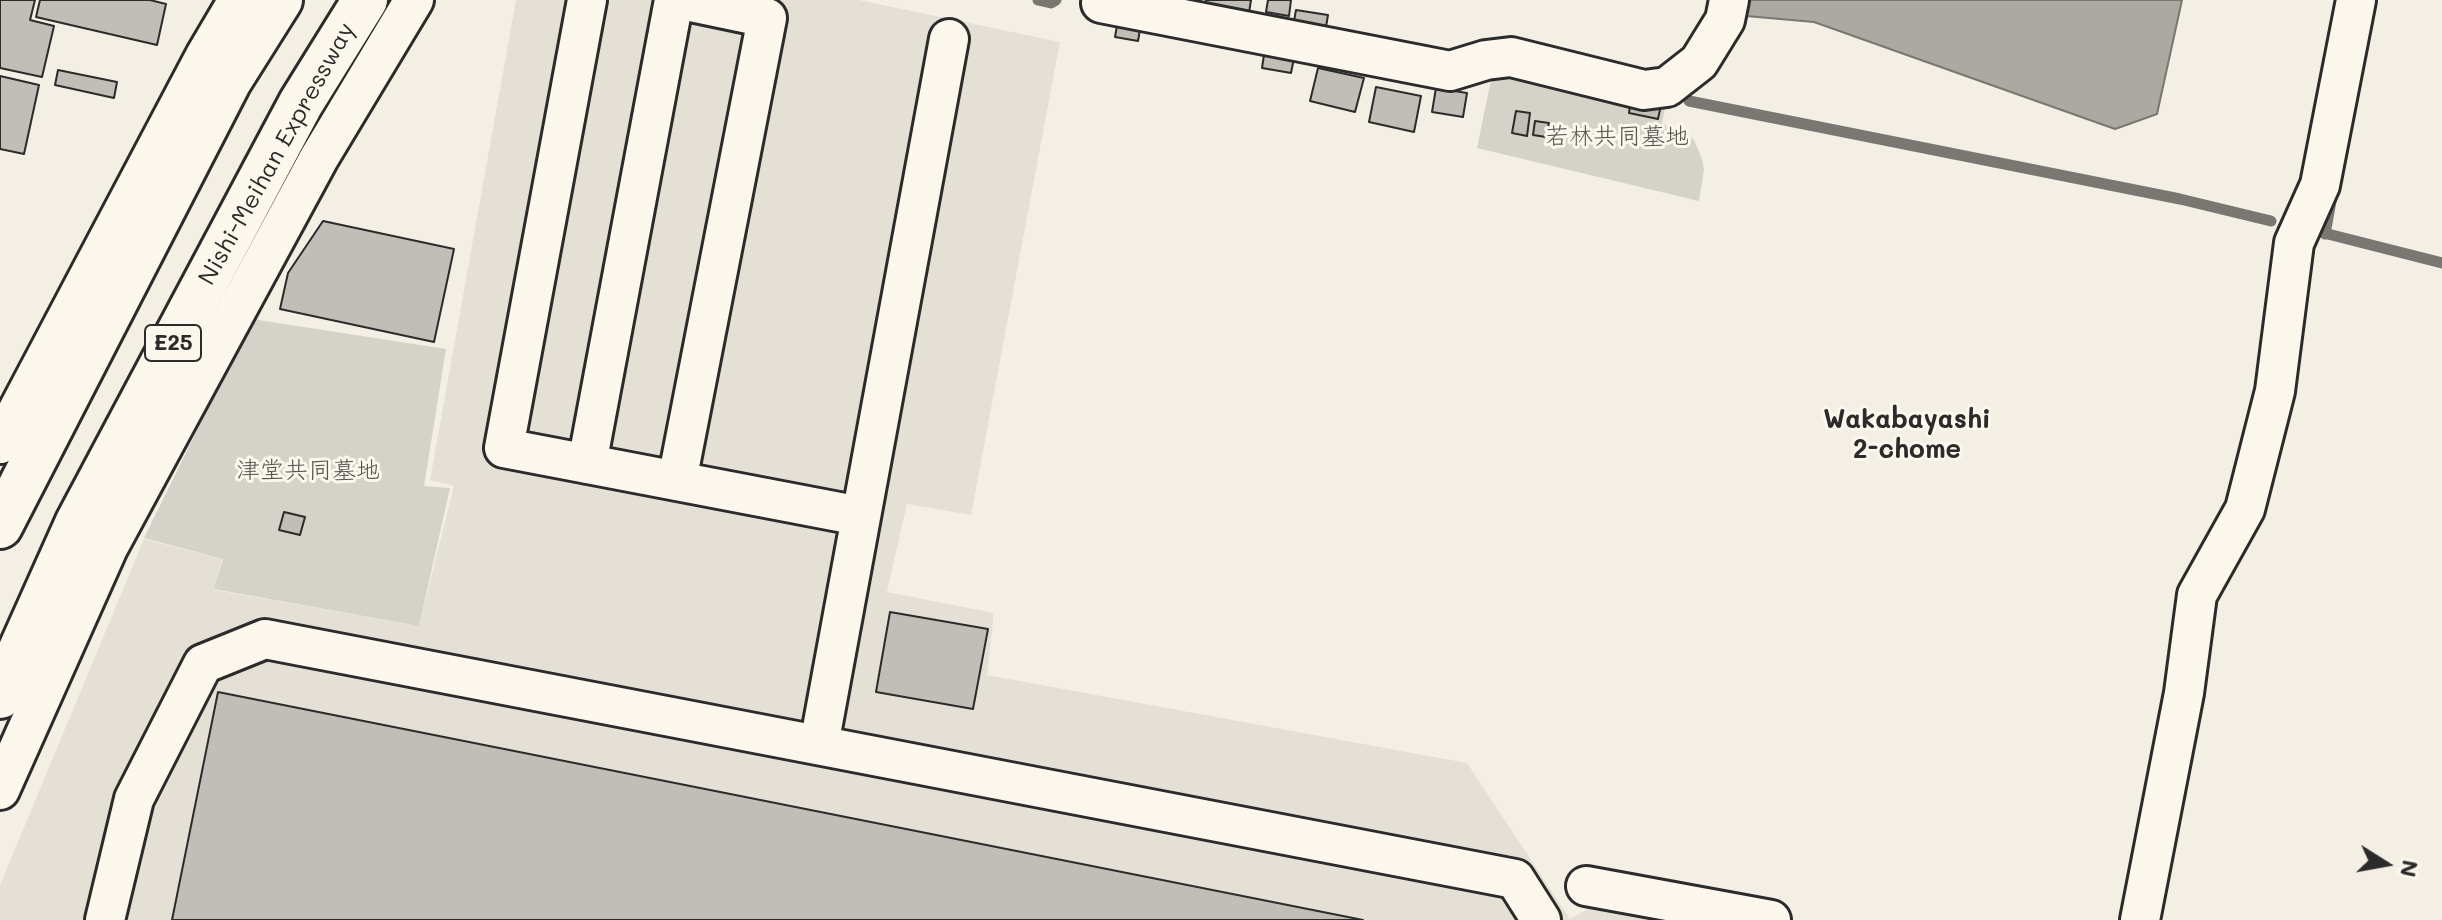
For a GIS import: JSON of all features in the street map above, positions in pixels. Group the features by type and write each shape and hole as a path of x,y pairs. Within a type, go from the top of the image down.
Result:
{"highway":[{"path":"0,526 229,81 280,0"},
{"name":"Nishi-Meihan Expressway","path":"0,696 78,522 301,103 365,0"}],"street":[{"path":"0,444 205,56 238,0"},
{"path":"0,790 108,548 319,158 414,0"},
{"path":"587,0 504,448 860,516"},
{"path":"587,464 674,0"},
{"path":"677,481 767,18 681,0"},
{"path":"1101,3 1450,71 1486,60 1511,57 1644,90 1667,87 1699,62 1725,20 1729,0"},
{"path":"2140,920 2184,693 2197,595 2245,509 2275,391 2294,243 2320,185 2356,0"},
{"path":"819,745 949,39"},
{"path":"105,920 134,799 203,664 265,639 1515,879 1541,920"},
{"path":"1586,886 1771,920"}],"shaded area":[{"path":"516,0 859,0 1060,42 971,515 907,504 887,592 994,613 987,675 1467,763 1570,919 1597,904 1696,920 0,920 0,885 144,539 222,559 215,590 419,626 454,486 430,480"},
{"path":"1749,0 2182,0 2157,114 2115,129 1814,22 1746,16"}],"green space":[{"name":"若林共同墓地","path":"1493,70 1666,103 1662,124 1682,130 1694,140 1702,159 1704,170 1699,201 1477,148"},
{"name":"津堂共同墓地","path":"252,319 446,349 424,486 450,488 419,626 214,589 223,559 144,538"}],"building":[{"path":"0,0 35,0 30,20 54,26 42,77 0,68"},
{"path":"40,0 150,0 166,4 157,45 36,17"},
{"path":"1206,0 1251,0 1249,13 1205,5"},
{"path":"1268,0 1291,0 1289,16 1266,12"},
{"path":"1296,10 1328,15 1326,27 1294,21"},
{"path":"1119,14 1142,18 1138,41 1115,37"},
{"path":"1265,48 1295,53 1291,73 1262,68"},
{"path":"1318,68 1364,78 1355,112 1310,101"},
{"path":"58,70 117,82 114,98 55,85"},
{"path":"0,76 39,85 24,154 0,149"},
{"path":"1376,87 1421,96 1414,132 1369,122"},
{"path":"1436,88 1467,93 1463,117 1432,112"},
{"path":"1631,99 1661,105 1658,119 1629,113"},
{"path":"1516,111 1530,113 1527,136 1512,133"},
{"path":"1535,121 1549,123 1546,137 1533,135"},
{"path":"323,221 454,249 434,342 280,309 288,273"},
{"path":"284,512 305,517 300,535 279,530"},
{"path":"890,612 988,629 973,709 876,692"},
{"path":"218,692 1363,920 172,920"}],"waterway":[{"path":"1038,0 1051,3 1056,0"},
{"path":"1689,101 2180,199 2271,221"},
{"path":"2325,234 2331,201"},
{"path":"2320,232 2442,263"}],"district":[{"name":"Wakabayashi 2-chome","path":"1907,435"}]}
